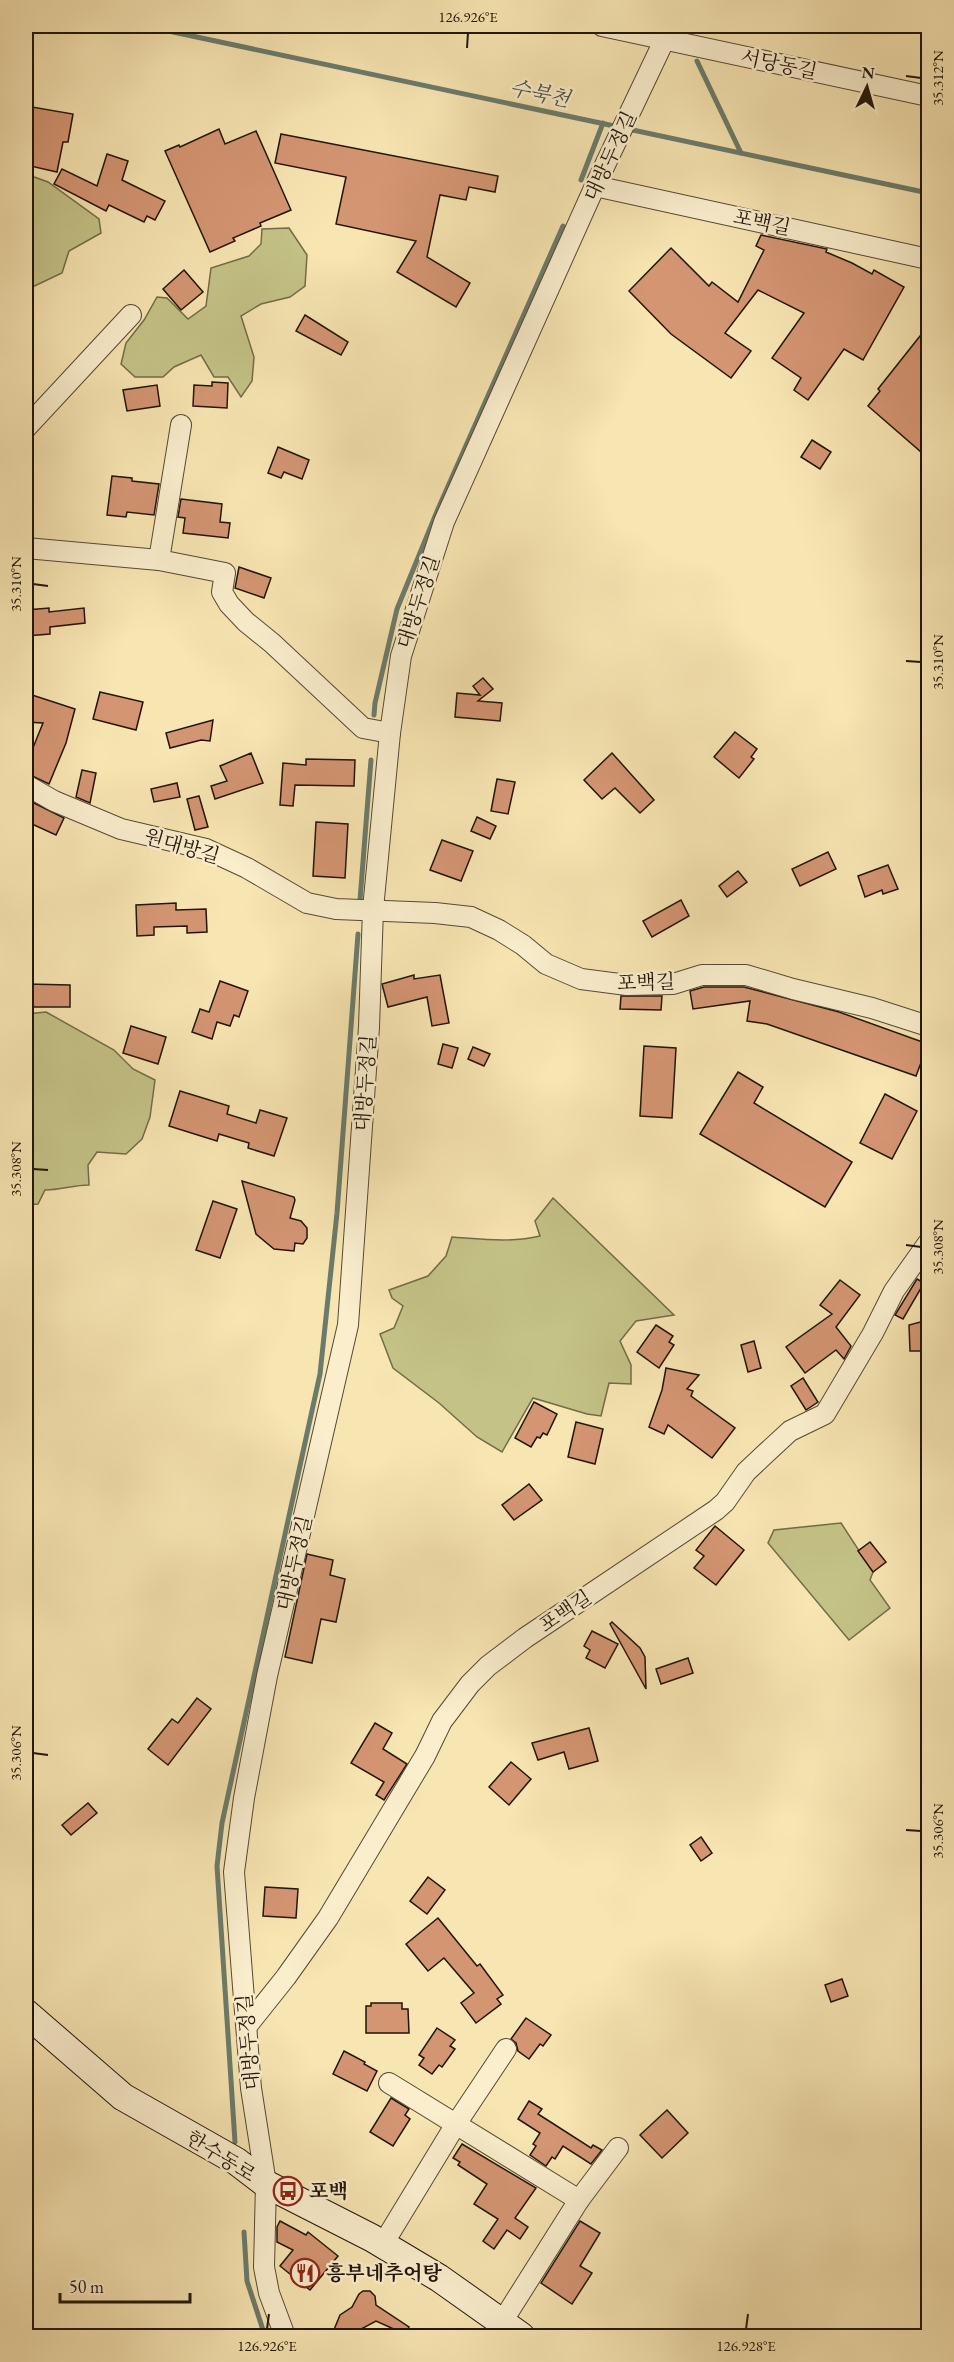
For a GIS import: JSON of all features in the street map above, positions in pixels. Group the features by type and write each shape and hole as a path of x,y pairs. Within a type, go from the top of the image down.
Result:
{"street":[{"name":"서당동길","path":"602,26 928,96"},
{"name":"대방두정길","path":"285,2337 269,2293 264,2267 266,2184 252,2088 234,1872 237,1839 267,1676 348,1325 369,1027 373,909 400,656 444,522 665,39"},
{"name":"포백길","path":"596,186 928,259"},
{"path":"26,428 131,315"},
{"path":"159,560 181,425"},
{"path":"26,548 159,560 225,573 222,592 246,622 289,658 363,728 390,733"},
{"name":"원대방길","path":"26,785 54,801 121,829 206,849 247,868 307,903 336,909 373,909"},
{"name":"포백길","path":"373,909 471,917 499,930 523,945 546,964 581,979 627,984 673,984 702,975 746,975 872,1008 928,1026"},
{"name":"포백길","path":"247,2026 286,1977 328,1918 425,1756 442,1720 470,1684 488,1666 525,1638 717,1510 746,1472 790,1431 825,1414 873,1333 894,1291 928,1244"},
{"name":"한수동로","path":"26,2013 123,2097 236,2161 266,2184 383,2244 439,2278 512,2329"},
{"path":"383,2244 456,2124 506,2049"},
{"path":"389,2083 579,2199"},
{"path":"512,2329 579,2199 618,2148"}],"shaded area":[{"path":"26,174 48,182 99,219 101,233 69,251 62,273 26,290"},
{"path":"289,228 307,255 305,286 290,297 261,304 241,316 254,357 252,381 241,397 228,377 214,377 201,355 174,367 163,377 135,377 121,364 126,343 144,320 157,297 167,298 188,319 206,306 211,268 249,256 261,244 262,229"},
{"path":"46,1012 114,1050 133,1069 155,1080 150,1117 142,1139 126,1154 97,1152 88,1165 89,1185 45,1190 38,1204 26,1205 26,1014"},
{"path":"553,1198 674,1315 636,1321 620,1341 631,1365 631,1384 609,1383 601,1416 533,1398 502,1452 477,1437 439,1403 393,1368 380,1334 394,1328 403,1306 392,1298 389,1290 428,1276 446,1256 452,1237 507,1240 540,1236 535,1221"},
{"path":"841,1523 873,1572 870,1580 890,1608 849,1640 768,1543 774,1530"}],"building":[{"path":"26,106 73,114 68,142 63,142 57,172 26,165"},
{"path":"219,129 225,144 256,131 291,210 260,223 261,226 233,238 235,241 210,252 165,151 179,145 180,147"},
{"path":"281,134 498,176 495,192 469,187 466,200 440,195 427,257 470,283 456,307 397,272 416,241 336,224 346,177 275,163"},
{"path":"107,154 128,161 122,180 165,201 155,220 147,216 144,222 109,205 106,211 54,184 62,169 97,186"},
{"path":"761,235 827,249 826,252 872,274 874,270 904,287 863,360 844,349 808,400 794,390 801,378 772,358 804,313 758,290 725,333 751,351 731,378 671,334 629,291 671,248 709,286 712,282 738,302 764,250 756,246"},
{"path":"184,270 203,292 181,310 163,289"},
{"path":"305,315 348,342 341,355 296,331"},
{"path":"928,326 928,458 868,406 880,391 878,389"},
{"path":"212,382 228,383 227,408 193,406 194,385 212,386"},
{"path":"157,385 160,406 127,411 123,390"},
{"path":"812,440 831,452 820,469 801,457"},
{"path":"278,447 309,460 302,479 284,472 281,478 268,473"},
{"path":"112,476 159,484 154,515 127,512 126,517 107,515"},
{"path":"181,499 222,504 220,522 230,523 228,538 183,533 185,518 178,517"},
{"path":"239,567 271,578 264,598 235,588"},
{"path":"49,608 49,612 84,608 85,623 50,627 50,634 26,636 26,610"},
{"path":"483,678 493,689 478,701 502,703 500,721 455,717 457,693 480,695 473,686"},
{"path":"100,692 143,702 136,730 93,719"},
{"path":"26,693 75,709 66,743 49,784 26,773 26,765 43,723 26,722"},
{"path":"213,720 210,741 201,740 170,748 166,733"},
{"path":"735,732 757,749 751,757 754,759 739,778 714,757"},
{"path":"251,753 263,783 215,799 211,786 227,781 220,766"},
{"path":"612,753 654,800 640,813 615,788 602,799 584,780"},
{"path":"306,759 355,760 354,786 295,785 293,806 280,805 283,763 306,765"},
{"path":"82,770 96,773 90,803 76,797"},
{"path":"497,779 515,782 508,814 491,811"},
{"path":"177,783 180,797 154,802 151,789"},
{"path":"199,796 208,827 195,830 187,799"},
{"path":"26,799 64,818 56,835 32,824 26,839"},
{"path":"477,817 496,826 490,839 471,831"},
{"path":"316,822 348,824 345,878 313,876"},
{"path":"442,840 473,851 461,881 430,870"},
{"path":"828,852 836,869 800,886 792,869"},
{"path":"888,865 898,889 883,894 882,890 865,897 858,876"},
{"path":"738,871 747,882 727,897 719,886"},
{"path":"681,900 689,916 652,937 643,921"},
{"path":"176,903 176,910 206,909 207,932 187,933 187,926 154,927 154,935 137,936 136,905"},
{"path":"414,975 414,979 440,975 449,1023 432,1026 427,997 388,1007 382,984"},
{"path":"220,981 248,991 239,1017 234,1015 230,1026 217,1022 212,1039 192,1032 200,1009 209,1012"},
{"path":"26,984 70,985 70,1007 26,1007"},
{"path":"704,987 744,987 839,1012 928,1044 916,1076 767,1024 747,1021 750,1001 693,1009 690,991"},
{"path":"621,996 662,996 661,1010 620,1009"},
{"path":"131,1026 166,1037 158,1064 123,1053"},
{"path":"443,1044 458,1048 452,1068 438,1064"},
{"path":"644,1046 676,1048 672,1118 640,1116"},
{"path":"473,1047 490,1054 484,1066 468,1059"},
{"path":"738,1072 763,1087 754,1103 852,1162 825,1207 700,1134"},
{"path":"180,1091 229,1106 227,1114 256,1123 260,1110 287,1118 274,1156 248,1148 249,1143 219,1134 217,1141 169,1126"},
{"path":"885,1094 917,1111 892,1159 860,1143"},
{"path":"242,1181 294,1197 290,1218 301,1221 307,1228 307,1238 303,1244 295,1243 294,1251 274,1249 256,1234"},
{"path":"213,1201 237,1209 220,1258 196,1250"},
{"path":"917,1279 924,1283 903,1319 895,1315"},
{"path":"840,1280 860,1295 836,1327 851,1346 844,1359 836,1350 805,1373 786,1347 832,1314 820,1305"},
{"path":"928,1320 928,1351 910,1351 909,1325"},
{"path":"656,1325 673,1336 669,1342 674,1345 659,1368 637,1352"},
{"path":"754,1341 761,1368 748,1372 741,1345"},
{"path":"666,1368 699,1375 687,1389 693,1391 691,1396 735,1428 712,1458 668,1425 664,1434 649,1427 662,1390"},
{"path":"803,1378 818,1402 806,1410 791,1386"},
{"path":"534,1402 557,1414 547,1435 543,1433 540,1438 537,1437 531,1447 515,1438"},
{"path":"576,1422 603,1429 595,1464 568,1457"},
{"path":"529,1484 542,1500 514,1520 502,1505"},
{"path":"715,1526 744,1550 716,1585 694,1568 704,1556 696,1550"},
{"path":"870,1542 886,1562 873,1572 858,1551"},
{"path":"307,1554 333,1560 330,1575 345,1579 336,1622 321,1619 312,1663 285,1657"},
{"path":"612,1622 640,1648 645,1657 646,1689 610,1624"},
{"path":"592,1631 618,1644 605,1668 586,1658 590,1650 584,1646"},
{"path":"688,1658 693,1673 661,1684 656,1669"},
{"path":"197,1698 211,1709 168,1765 148,1749 172,1719 178,1723"},
{"path":"375,1723 392,1733 383,1749 407,1764 384,1800 376,1795 384,1782 351,1763"},
{"path":"589,1728 598,1761 569,1769 564,1752 538,1760 532,1743"},
{"path":"511,1762 531,1779 509,1805 489,1787"},
{"path":"88,1803 97,1813 71,1835 62,1825"},
{"path":"701,1837 712,1853 701,1861 690,1845"},
{"path":"428,1877 445,1890 427,1914 410,1901"},
{"path":"265,1887 298,1889 296,1918 263,1916"},
{"path":"438,1918 477,1966 480,1964 503,1995 497,1999 501,2004 476,2023 461,2003 474,1993 444,1958 428,1971 406,1944"},
{"path":"842,1979 848,1996 831,2002 825,1985"},
{"path":"371,2003 402,2003 402,2009 408,2009 409,2033 366,2033 366,2006 371,2006"},
{"path":"526,2018 551,2035 543,2046 540,2044 529,2059 518,2051 516,2043 511,2039"},
{"path":"437,2028 455,2040 450,2046 455,2049 442,2067 439,2065 432,2074 419,2065 424,2058 419,2055"},
{"path":"344,2051 377,2071 367,2091 333,2074"},
{"path":"391,2098 409,2109 405,2115 410,2119 393,2146 370,2132"},
{"path":"529,2101 542,2109 538,2114 591,2148 593,2145 602,2150 591,2164 563,2146 555,2159 552,2157 546,2166 530,2155 536,2146 533,2144 540,2133 518,2119"},
{"path":"667,2110 688,2133 662,2158 640,2135"},
{"path":"462,2144 536,2188 515,2218 528,2227 520,2239 507,2230 494,2249 483,2241 498,2219 474,2204 487,2184 458,2165 460,2162 453,2158"},
{"path":"280,2221 306,2235 308,2232 338,2256 310,2290 280,2266 293,2250 277,2242 277,2227"},
{"path":"580,2221 600,2233 580,2266 592,2273 572,2304 541,2283"},
{"path":"363,2291 370,2291 375,2296 376,2305 409,2327 405,2334 376,2321 361,2329 356,2337 331,2337 340,2315 352,2307"}],"waterway":[{"name":"수북천","path":"145,26 619,127"},
{"path":"697,61 741,153"},
{"path":"581,180 603,123"},
{"name":"수북천","path":"628,129 928,193"},
{"path":"374,715 397,609 438,509 563,226"},
{"path":"360,900 371,760"},
{"path":"235,2142 217,1866 222,1823 320,1374 337,1213 358,934"},
{"path":"244,2232 247,2281 265,2336"}],"place":[{"name":"포백","path":"288,2191"},
{"name":"흥부네추어탕","path":"305,2273"}]}
